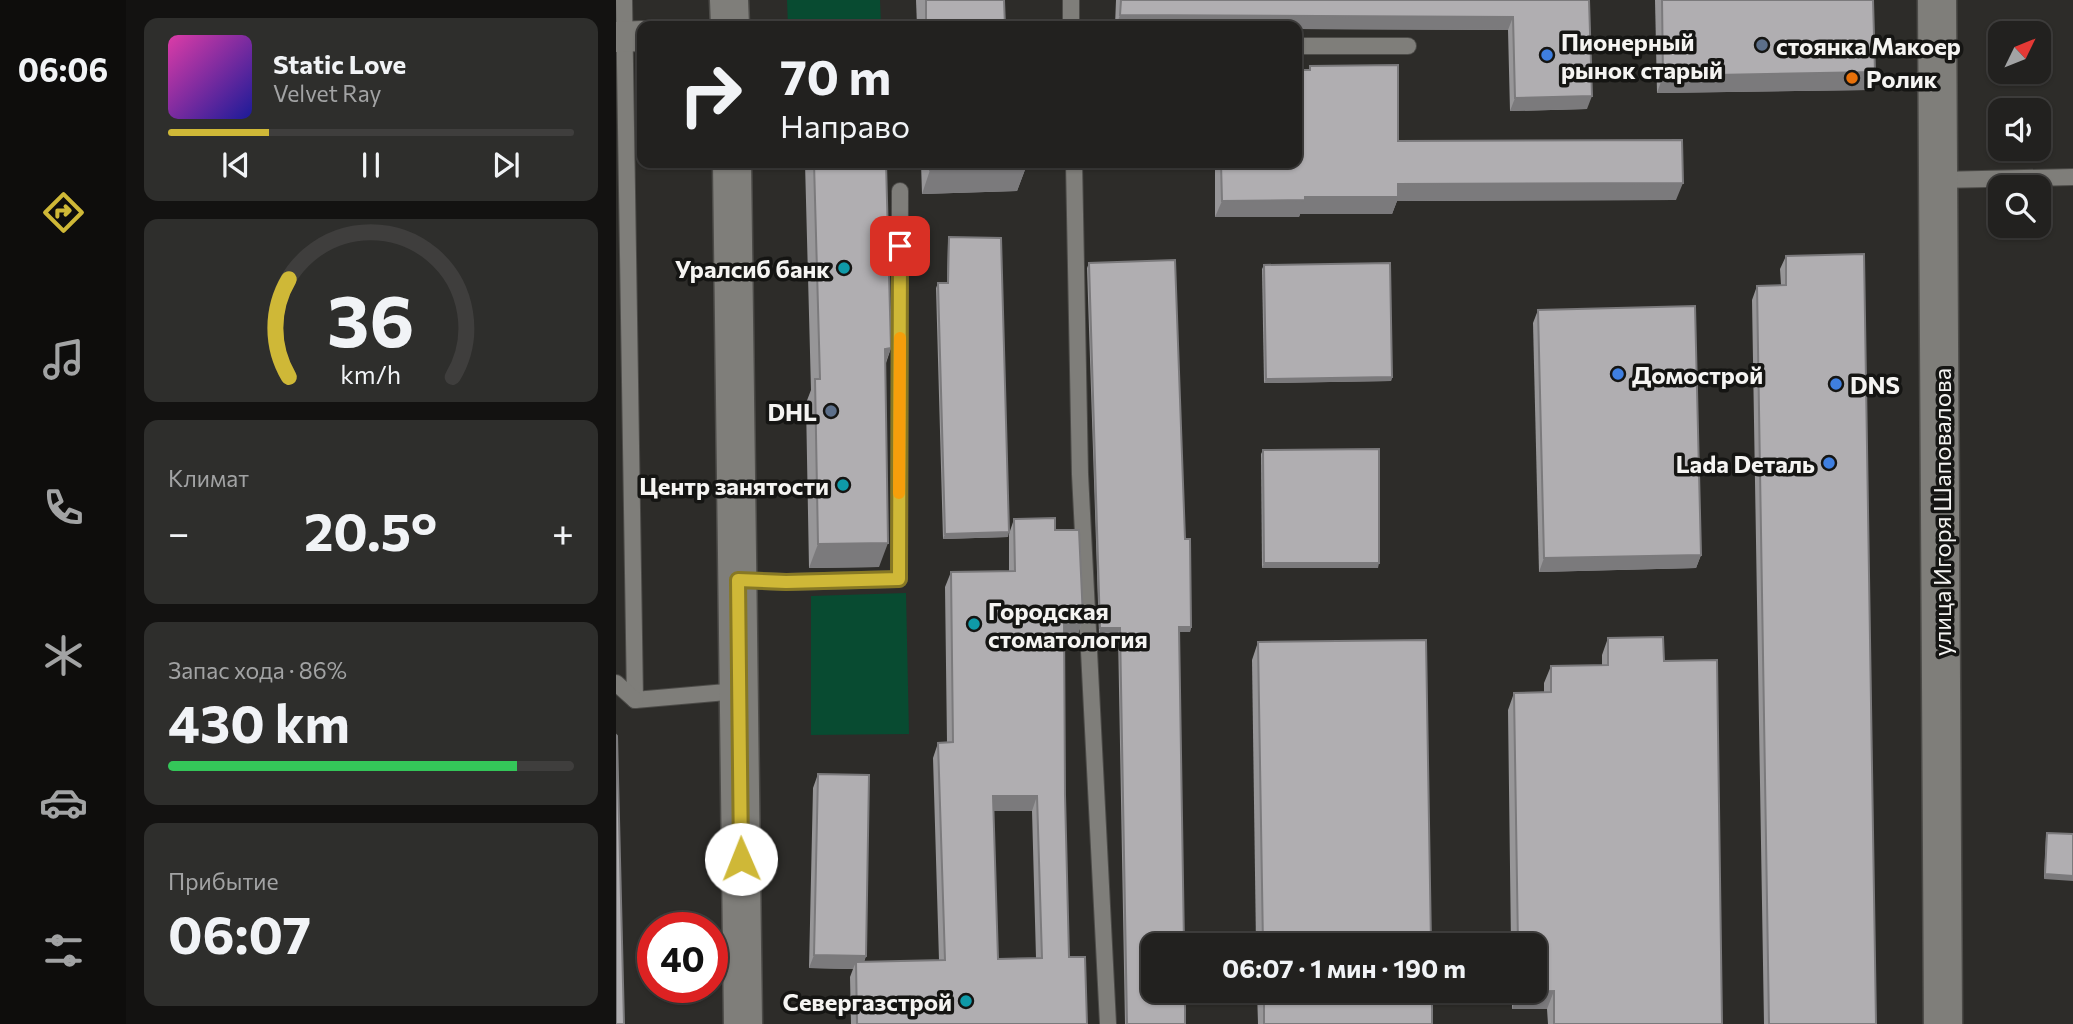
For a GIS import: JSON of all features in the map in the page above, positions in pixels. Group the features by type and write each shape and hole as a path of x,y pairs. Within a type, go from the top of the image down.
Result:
{"street":[{"path":"729,0 730,21"},
{"name":"улица Игоря Шаповалова","path":"1937,0 1944,1024"},
{"path":"732,168 743,1024"}],"lane":[{"path":"624,0 628,37 635,700"},
{"path":"1071,0 1072,21"},
{"path":"1302,47 1408,46"},
{"path":"1074,168 1080,474 1108,1024"},
{"path":"1939,180 2073,177"},
{"path":"738,580 786,582 899,579 900,191"},
{"path":"616,683 635,700 738,691"}],"green space":[{"path":"787,0 880,0 881,21 788,21"},
{"path":"906,593 909,734 811,735 811,596"}],"building":[{"path":"926,0 1004,0 1005,21 926,21"},
{"path":"1121,0 1589,0 1592,96 1515,98 1513,17 1120,15"},
{"name":"стоянка Макоер","path":"1662,0 1873,0 1875,72 1663,76"},
{"path":"1398,65 1398,141 1682,140 1683,183 1398,184 1398,197 1305,197 1305,200 1222,201 1221,168 1302,168 1302,70 1310,70 1310,66"},
{"path":"814,168 886,168 891,348 885,349 888,543 818,544 815,379 820,379"},
{"path":"930,168 994,168 930,170"},
{"path":"949,237 1001,238 1009,532 945,534 938,283 948,283"},
{"path":"1864,254 1876,1024 1769,1024 1757,286 1786,285 1786,256"},
{"path":"1175,260 1185,539 1190,539 1191,627 1179,627 1184,933 1141,933 1141,1003 1185,1003 1185,1024 1127,1024 1120,628 1100,628 1089,263"},
{"path":"1390,263 1392,377 1266,379 1264,265"},
{"path":"1695,306 1701,555 1544,558 1538,310"},
{"path":"1379,449 1379,563 1264,563 1263,450"},
{"path":"1055,518 1055,530 1079,530 1083,618 1064,619 1065,795 1069,957 1085,957 1087,1024 857,1024 856,962 945,960 938,743 953,742 951,572 1015,571 1014,519","holes":["993,796 1037,796 1042,958 998,959"]},
{"path":"1663,637 1664,661 1717,660 1722,1024 1554,1024 1554,991 1547,991 1547,933 1518,933 1514,693 1551,692 1551,666 1608,665 1608,638"},
{"path":"1426,640 1431,933 1263,933 1258,642"},
{"path":"617,736 624,1024 616,1024"},
{"path":"818,774 869,775 866,956 814,955"},
{"path":"2047,833 2073,834 2073,876 2045,874"},
{"path":"1264,1003 1432,1003 1432,1024 1264,1024"}],"slow traffic":[{"path":"899,493 900,338"}],"place":[{"name":"стоянка Макоер","path":"1762,45"},
{"name":"Пионерный рынок старый","path":"1547,55"},
{"name":"Ролик","path":"1852,78"},
{"name":"Уралсиб банк","path":"844,268"},
{"name":"Домострой","path":"1618,374"},
{"name":"DNS","path":"1836,384"},
{"name":"DHL","path":"831,411"},
{"name":"Lada Dеталь","path":"1829,463"},
{"name":"Центр занятости","path":"843,485"},
{"name":"Городская стоматология","path":"974,624"},
{"name":"Севергазстрой","path":"966,1001"}],"route":[{"path":"741,859 738,580 786,582 899,579 900,246"}]}
